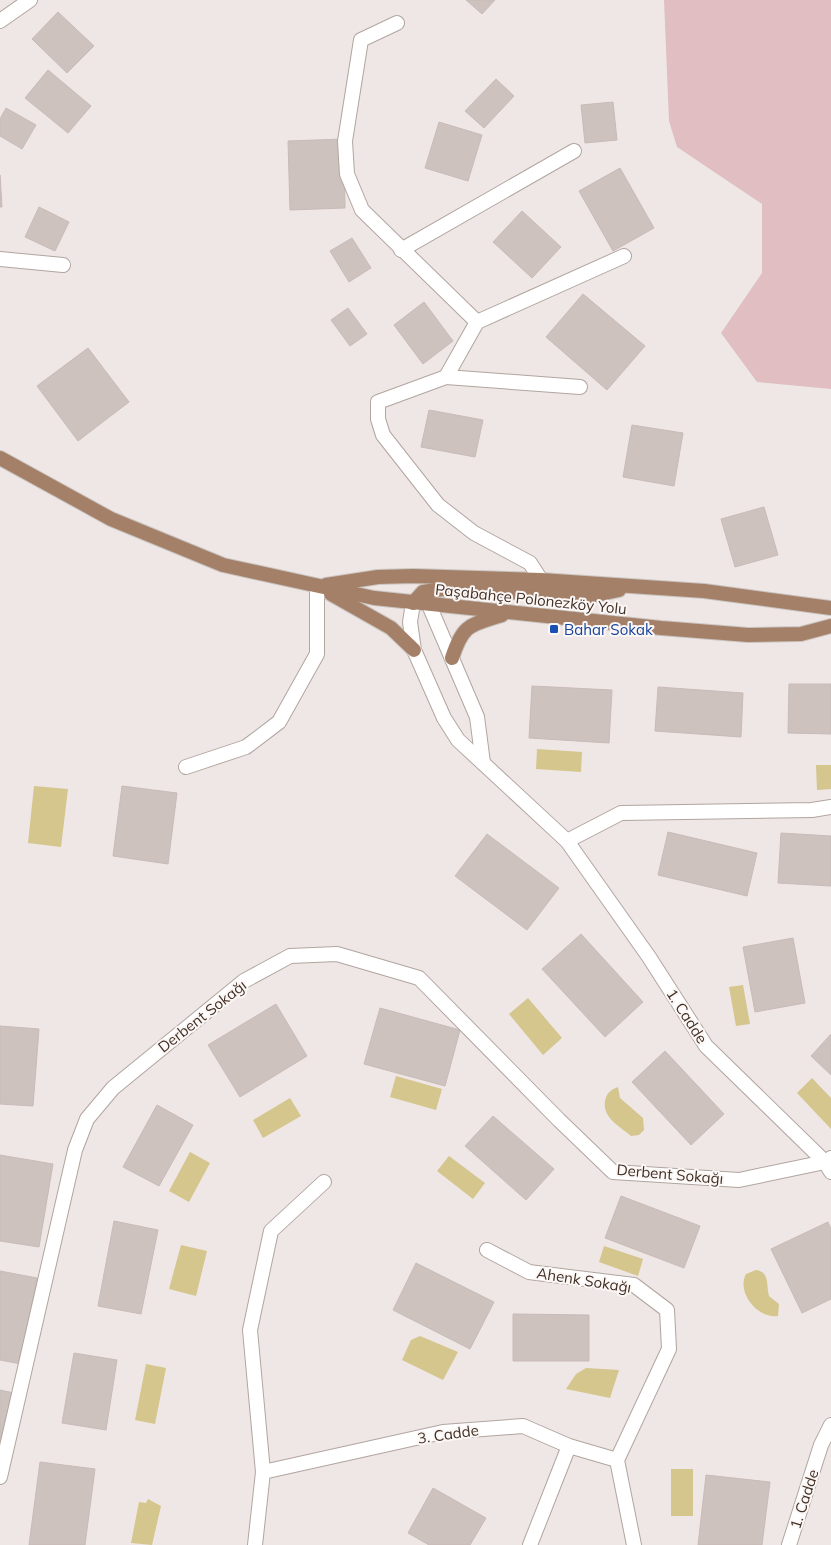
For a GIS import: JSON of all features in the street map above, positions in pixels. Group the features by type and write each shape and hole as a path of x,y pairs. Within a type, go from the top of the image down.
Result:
{"main road":[{"name":"Paşabahçe Polonezköy Yolu","path":"0,458 111,519 223,565 374,598 413,603"},
{"name":"Paşabahçe Polonezköy Yolu","path":"317,586 378,577 413,576 541,580 704,591 831,608"},
{"path":"413,576 426,599"},
{"path":"317,586 391,628 414,650"},
{"path":"413,603 426,599 442,589 591,596 637,587"},
{"name":"Paşabahçe Polonezköy Yolu","path":"426,599 507,613 748,635 801,634 831,626"},
{"path":"452,658 458,639 466,628 507,613"}],"street":[{"path":"0,21 28,0"},
{"path":"397,23 361,40 345,141 347,174 362,210 477,322"},
{"path":"401,250 574,151"},
{"path":"446,377 477,322 624,256"},
{"path":"0,260 63,265"},
{"path":"541,580 530,563 474,533 438,505 383,435 378,420 378,402 446,377 580,387"},
{"path":"186,767 246,747 279,722 317,654 317,586"},
{"path":"426,599 477,716 483,763"},
{"name":"1. Cadde","path":"413,603 410,622 414,650 444,718 458,740 567,841 649,957 706,1046 829,1164"},
{"path":"567,841 621,813 812,810 831,807"},
{"name":"Derbent Sokağı","path":"0,1477 75,1150 87,1119 113,1088 244,981 290,956 337,954 419,978 613,1172 739,1180 829,1164"},
{"path":"255,1545 263,1472 250,1330 251,1321 270,1231 324,1182"},
{"name":"Ahenk Sokağı","path":"487,1250 529,1272 634,1285 667,1310 669,1349 617,1460"},
{"name":"1. Cadde","path":"789,1545 821,1445 831,1425"},
{"name":"3. Cadde","path":"263,1472 443,1432 523,1426 569,1446 617,1460"},
{"path":"530,1545 569,1446"},
{"path":"617,1460 634,1545"}],"shaded area":[{"path":"664,0 831,0 831,389 757,382 721,333 762,273 762,204 677,147 669,121"},
{"path":"537,749 582,752 581,772 536,769"},
{"path":"816,765 831,765 831,789 817,790"},
{"path":"34,786 68,789 61,847 28,843"},
{"path":"743,985 750,1024 736,1026 729,987"},
{"path":"528,998 562,1038 543,1055 509,1014"},
{"path":"396,1076 442,1089 436,1110 390,1097"},
{"path":"812,1078 831,1098 831,1129 797,1093"},
{"path":"618,1087 620,1098 643,1118 644,1130 639,1135 631,1136 613,1122 606,1112 605,1101 607,1096"},
{"path":"290,1098 301,1116 263,1138 253,1120"},
{"path":"190,1152 210,1163 189,1202 169,1191"},
{"path":"449,1156 485,1183 473,1199 437,1171"},
{"path":"181,1245 207,1251 196,1296 169,1289"},
{"path":"604,1246 643,1259 638,1276 599,1262"},
{"path":"756,1270 764,1273 769,1296 779,1304 778,1316 770,1316 756,1309 746,1296 744,1281 746,1274"},
{"path":"420,1336 458,1352 443,1380 402,1360 411,1340"},
{"path":"146,1364 166,1368 155,1424 135,1420"},
{"path":"586,1368 619,1370 610,1398 566,1389 576,1374"},
{"path":"671,1469 693,1469 693,1516 671,1516"},
{"path":"148,1499 161,1506 152,1545 131,1543 139,1502 146,1503"}],"building":[{"path":"466,0 495,0 482,14"},
{"path":"58,12 94,46 67,73 32,39"},
{"path":"48,70 91,106 68,133 25,98"},
{"path":"496,79 514,96 484,128 465,111"},
{"path":"613,102 617,140 585,143 581,105"},
{"path":"6,108 36,125 22,149 0,136 0,119"},
{"path":"439,122 482,135 468,181 425,168"},
{"path":"344,139 345,208 290,210 288,141"},
{"path":"620,168 654,228 613,251 579,191"},
{"path":"0,175 2,207 0,207"},
{"path":"39,207 69,222 55,251 25,237"},
{"path":"522,211 561,247 532,278 493,242"},
{"path":"352,238 371,268 349,282 330,251"},
{"path":"583,294 645,346 607,390 546,337"},
{"path":"424,302 453,341 423,364 394,325"},
{"path":"348,308 367,334 350,346 331,320"},
{"path":"88,348 129,402 78,441 37,386"},
{"path":"429,410 483,420 475,457 421,447"},
{"path":"632,425 683,433 674,486 623,477"},
{"path":"764,507 778,555 735,567 721,519"},
{"path":"789,684 831,684 831,734 788,733"},
{"path":"532,686 612,690 609,743 529,738"},
{"path":"658,687 743,693 741,737 655,731"},
{"path":"122,786 177,793 168,864 113,856"},
{"path":"668,832 757,853 747,896 658,875"},
{"path":"781,833 831,836 831,886 778,883"},
{"path":"487,834 559,888 527,930 455,876"},
{"path":"581,934 643,1002 605,1037 542,969"},
{"path":"793,938 805,1003 755,1012 743,947"},
{"path":"276,1004 307,1056 240,1097 208,1045"},
{"path":"380,1008 460,1030 445,1086 364,1064"},
{"path":"0,1026 39,1029 33,1106 0,1104"},
{"path":"831,1034 831,1075 811,1056"},
{"path":"665,1051 724,1114 691,1145 632,1082"},
{"path":"157,1105 193,1125 159,1186 123,1167"},
{"path":"493,1116 554,1169 526,1200 465,1146"},
{"path":"0,1155 53,1164 39,1247 0,1241"},
{"path":"621,1196 700,1226 684,1268 605,1238"},
{"path":"114,1221 158,1230 141,1314 98,1306"},
{"path":"828,1222 831,1229 831,1299 802,1313 771,1249"},
{"path":"416,1263 494,1302 470,1349 393,1310"},
{"path":"0,1271 37,1278 21,1364 0,1360"},
{"path":"513,1314 589,1315 589,1361 513,1361"},
{"path":"74,1353 117,1360 106,1430 62,1423"},
{"path":"0,1390 14,1393 0,1465"},
{"path":"40,1462 95,1469 85,1545 29,1545"},
{"path":"706,1475 770,1482 762,1545 698,1545"},
{"path":"433,1488 486,1518 470,1545 429,1545 408,1533"}],"place":[{"name":"Bahar Sokak","path":"554,629"}]}
